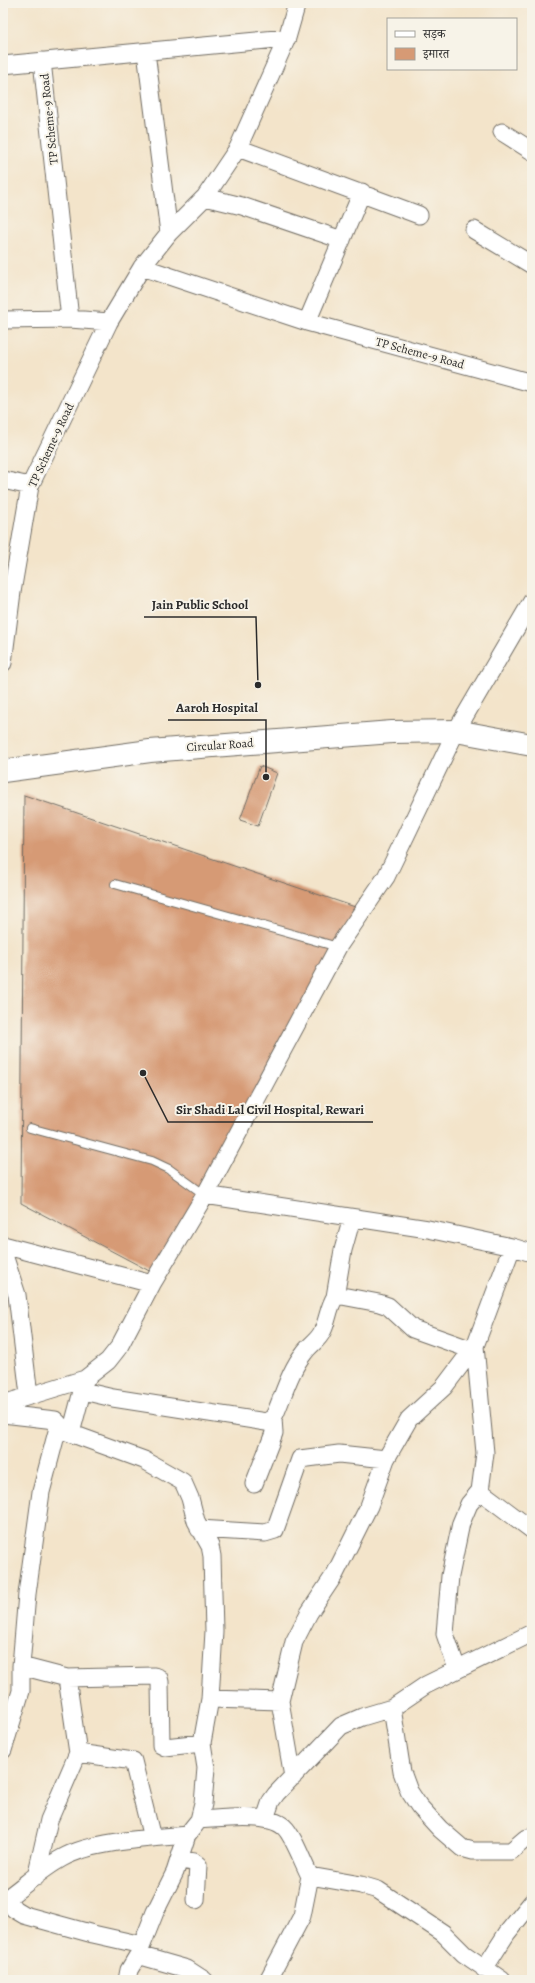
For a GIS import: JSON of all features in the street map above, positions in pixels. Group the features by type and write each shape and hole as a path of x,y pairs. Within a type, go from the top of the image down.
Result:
{"main road":[{"name":"Circular Road","path":"3,771 150,751 392,732 456,731 532,746"}],"street":[{"name":"TP Scheme-9 Road","path":"3,663 12,592 30,486 109,322 142,267 169,233 205,197 238,148 287,38 296,3"},
{"name":"TP Scheme-9 Road","path":"3,65 287,38"},
{"path":"146,52 169,233"},
{"name":"TP Scheme-9 Road","path":"42,61 70,319"},
{"path":"502,132 532,151"},
{"path":"238,148 419,214"},
{"path":"307,322 362,192"},
{"path":"205,197 242,206 342,240"},
{"path":"474,230 532,265"},
{"name":"TP Scheme-9 Road","path":"142,267 307,322 532,383"},
{"path":"3,320 70,319 109,322"},
{"path":"3,480 30,486"},
{"path":"3,1750 21,1691 21,1666 27,1594 41,1492 84,1385 108,1362 119,1347 152,1284 205,1195 338,947 386,877 456,731 532,601"},
{"path":"205,1195 428,1229 512,1247 532,1253"},
{"path":"254,1484 274,1434 273,1418 296,1364 304,1352 318,1339 323,1330 331,1303 335,1297 343,1250 352,1218"},
{"path":"3,1245 152,1284"},
{"path":"293,1777 280,1700 294,1642 309,1613 335,1574 369,1506 386,1459 409,1419 444,1387 473,1348 512,1247"},
{"path":"3,1252 17,1295 29,1395"},
{"path":"335,1297 342,1296 388,1306 413,1329 473,1348"},
{"path":"457,1669 445,1634 450,1576 460,1524 469,1504 480,1491 485,1453 473,1348"},
{"path":"4,1408 29,1395 84,1385 262,1423 273,1418"},
{"path":"4,1408 55,1420 65,1431 144,1460 183,1482 190,1498 199,1529 210,1546 212,1556 214,1631 210,1699 202,1743 206,1768 203,1804 199,1820 187,1835 180,1860 155,1912 126,1980"},
{"path":"199,1529 265,1533 275,1530 300,1459 339,1454 386,1459"},
{"path":"480,1491 532,1530"},
{"path":"265,1819 271,1801 276,1794 341,1726 362,1717 392,1708 426,1684 532,1633"},
{"path":"21,1666 67,1678 154,1676 159,1678 161,1745 165,1747 202,1743"},
{"path":"36,1877 49,1820 78,1753 67,1678"},
{"path":"210,1699 280,1700"},
{"path":"392,1708 402,1772 409,1791 419,1806 440,1829 462,1848 473,1851 511,1851 525,1839 532,1837"},
{"path":"78,1753 133,1761 152,1838"},
{"path":"199,1820 265,1819 284,1827 310,1876 302,1916 268,1980"},
{"path":"187,1835 152,1838 81,1850 62,1858 5,1898 14,1909 24,1915 93,1934 140,1950 187,1969 204,1980"},
{"path":"180,1860 194,1862 198,1865 196,1900"},
{"path":"310,1876 361,1885 378,1890 443,1933 464,1954 491,1975 507,1933 532,1902"}],"lane":[{"path":"115,884 338,947"},
{"path":"30,1128 152,1161 169,1169 205,1195"}],"building":[{"path":"260,766 277,773 258,826 240,820"},
{"path":"24,795 364,910 157,1275 21,1203"}],"place":[{"name":"Jain Public School","path":"258,685"},
{"name":"Aaroh Hospital","path":"266,777"},
{"name":"Sir Shadi Lal Civil Hospital, Rewari","path":"143,1073"}]}
